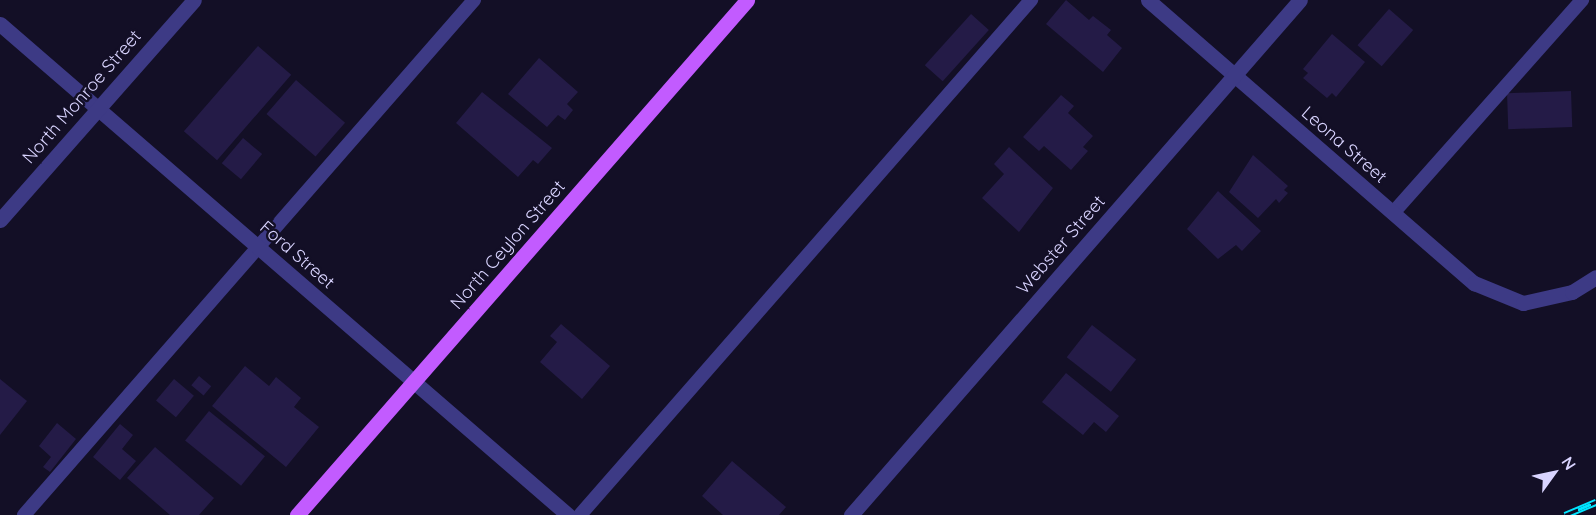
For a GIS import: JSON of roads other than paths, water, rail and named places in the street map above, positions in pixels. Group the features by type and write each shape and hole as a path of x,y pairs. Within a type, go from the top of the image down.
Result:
{"main road":[{"name":"North Ceylon Street","path":"297,515 415,383 747,0"}],"street":[{"name":"North Monroe Street","path":"0,220 194,0"},
{"name":"Leona Street","path":"1148,0 1474,283 1523,303 1572,292 1596,277"},
{"name":"Webster Street","path":"851,515 1300,0"},
{"name":"Ford Street","path":"0,24 568,515"}],"lane":[{"path":"24,515 474,0"},
{"path":"580,515 1031,0"},
{"path":"1393,213 1582,0"}],"railway":[{"path":"1565,515 1596,502"}]}
